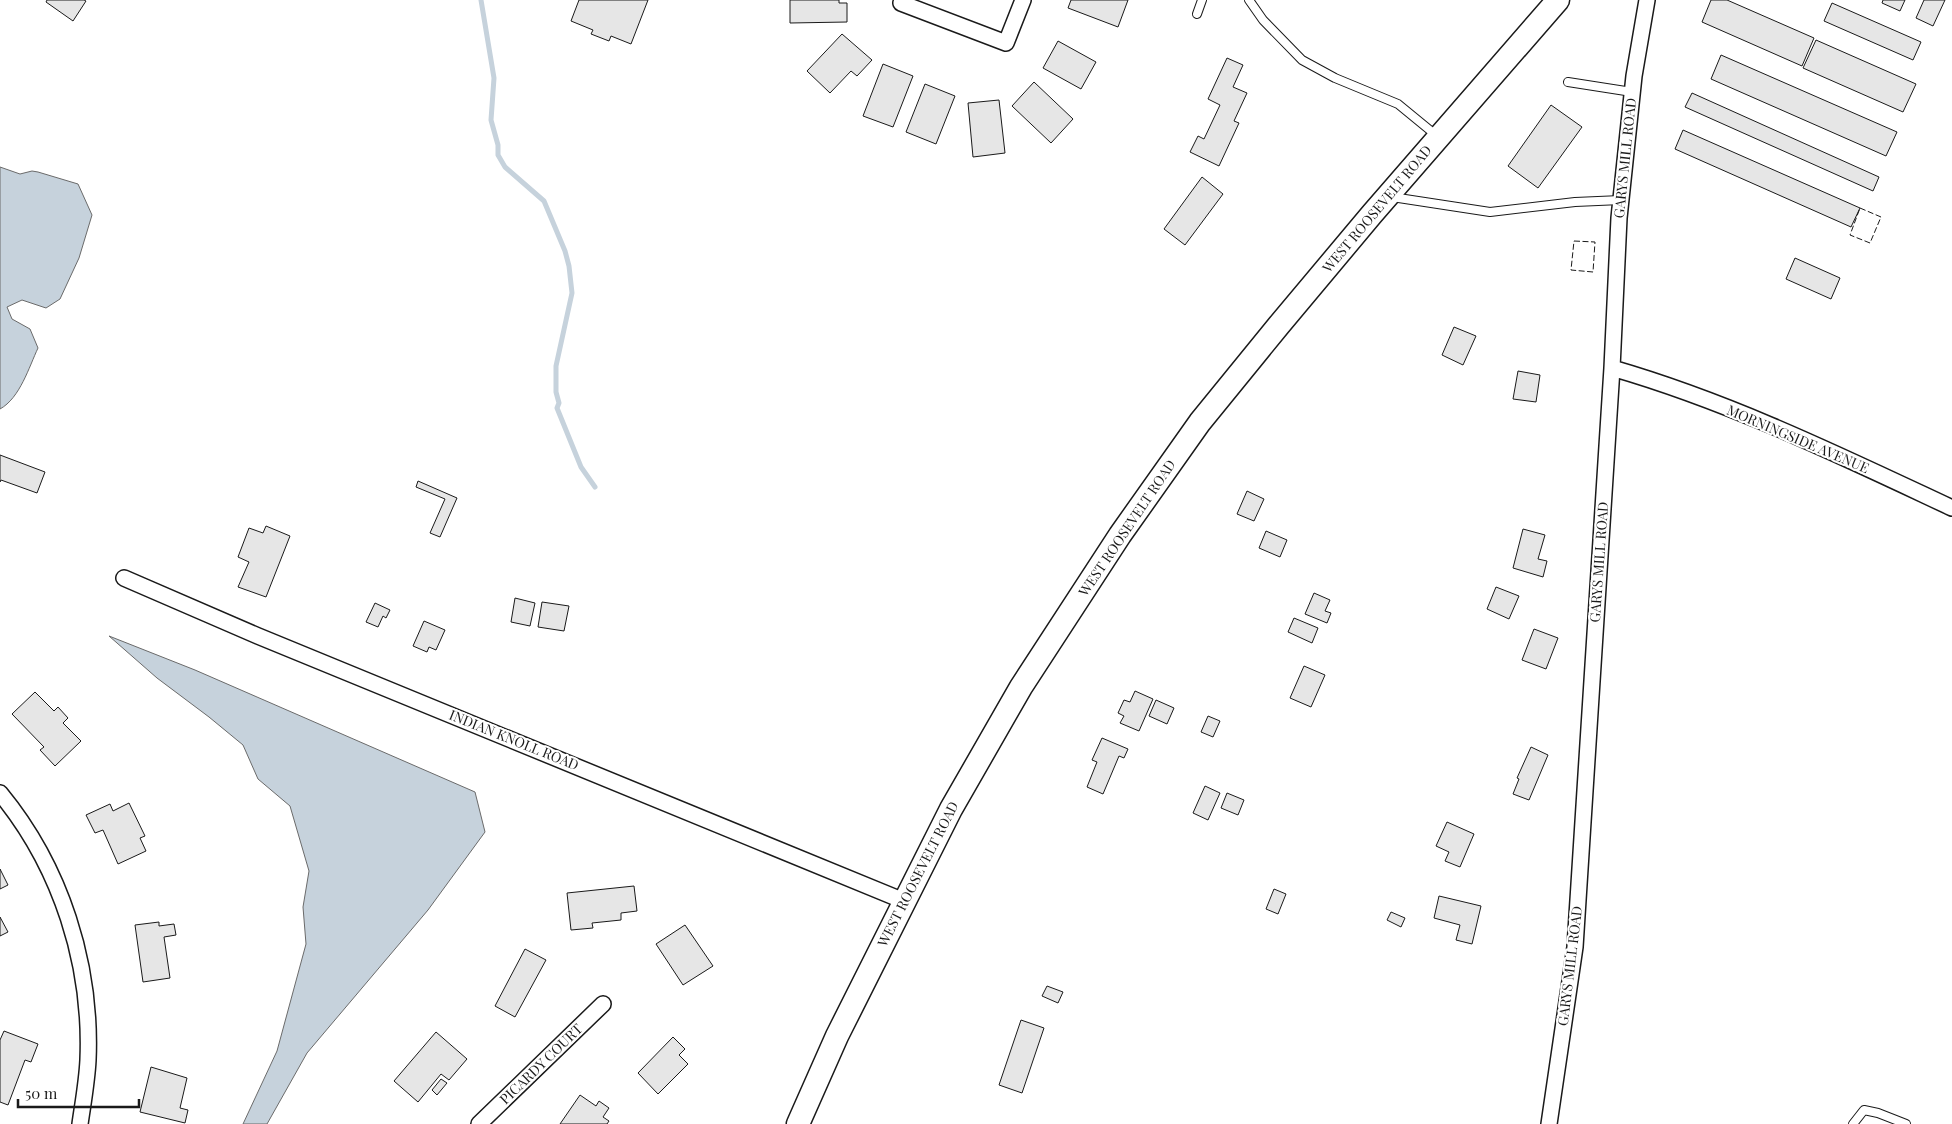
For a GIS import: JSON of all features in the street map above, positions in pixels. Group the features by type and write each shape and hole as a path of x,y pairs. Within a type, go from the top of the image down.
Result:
{"main road":[{"name":"WEST ROOSEVELT ROAD","path":"798,1124 836,1036 950,809 1020,687 1120,535 1200,422 1387,196 1558,0"}],"street":[{"path":"901,3 1006,43 1023,0"},
{"name":"GARYS MILL ROAD","path":"1549,1124 1575,948 1621,200 1632,92 1647,0"},
{"name":"MORNINGSIDE AVENUE","path":"1612,368 1650,379 1776,426 1952,508"},
{"name":"INDIAN KNOLL ROAD","path":"124,578 258,636 904,901"},
{"path":"0,793 16,814 39,851 62,895 76,946 83,978 88,1030 86,1087 80,1124"},
{"name":"PICARDY COURT","path":"479,1124 603,1004"}],"lane":[{"path":"1197,14 1202,0"},
{"path":"1249,0 1263,20 1302,60 1335,78 1398,104 1438,137"},
{"path":"1568,82 1632,92"},
{"path":"1387,196 1490,212 1575,202 1621,200"},
{"path":"1853,1124 1864,1110 1878,1113 1906,1124"}],"shaded area":[{"path":"0,167 20,174 32,171 38,172 78,184 92,215 79,258 60,299 46,308 22,300 7,307 12,319 30,329 38,348 18,390 13,398 0,409"},
{"path":"109,636 195,670 475,792 485,832 428,910 307,1053 267,1124 243,1124 277,1051 306,944 303,907 309,871 290,806 258,779 243,745 157,678"}],"building":[{"path":"47,0 86,1 73,21 46,2"},
{"path":"579,0 648,0 631,44 611,36 609,41 591,34 593,30 571,21"},
{"path":"790,0 839,0 839,3 847,3 847,22 790,23"},
{"path":"1071,0 1128,0 1118,27 1068,8"},
{"path":"1711,0 1727,0 1814,38 1802,66 1702,22"},
{"path":"1883,0 1905,0 1900,11 1882,3"},
{"path":"1924,0 1945,0 1933,26 1916,18"},
{"path":"1832,3 1921,42 1913,60 1824,21"},
{"path":"842,34 872,60 857,76 851,71 830,93 807,71"},
{"path":"1816,40 1916,84 1903,112 1803,68"},
{"path":"1058,41 1096,62 1081,89 1043,68"},
{"path":"1721,55 1897,132 1886,156 1711,79"},
{"path":"1227,58 1243,65 1233,87 1247,93 1234,121 1239,123 1219,166 1190,152 1198,136 1204,139 1220,105 1208,99"},
{"path":"883,64 913,76 893,127 863,116"},
{"path":"1034,82 1073,119 1051,143 1012,106"},
{"path":"925,84 955,96 936,144 906,132"},
{"path":"1692,93 1879,177 1873,191 1685,107"},
{"path":"999,100 1005,153 973,157 968,103"},
{"path":"1551,105 1582,127 1538,188 1508,166"},
{"path":"1683,130 1860,208 1851,227 1675,149"},
{"path":"1202,177 1223,194 1185,245 1164,229"},
{"path":"1795,258 1840,278 1831,299 1786,279"},
{"path":"1454,327 1476,336 1463,365 1442,355"},
{"path":"1518,371 1540,375 1536,402 1513,399"},
{"path":"0,455 45,472 37,493 1,480 0,482"},
{"path":"418,481 457,498 440,537 430,533 445,499 416,487"},
{"path":"1247,491 1264,499 1254,521 1237,514"},
{"path":"266,526 290,536 266,597 238,587 249,562 238,557 249,528 263,533"},
{"path":"1523,529 1545,535 1538,559 1547,561 1543,577 1513,568"},
{"path":"1266,531 1287,540 1280,557 1259,548"},
{"path":"1496,587 1519,596 1509,619 1487,609"},
{"path":"1314,593 1330,600 1325,611 1331,613 1327,623 1305,614"},
{"path":"515,598 535,603 530,626 511,622"},
{"path":"542,602 569,606 564,631 538,627"},
{"path":"375,603 390,610 386,618 383,616 378,627 366,622"},
{"path":"1294,618 1318,628 1312,643 1288,632"},
{"path":"424,621 445,630 436,650 429,647 427,652 413,646"},
{"path":"1534,629 1558,638 1546,669 1522,660"},
{"path":"1304,666 1325,675 1311,707 1290,698"},
{"path":"1135,691 1153,699 1139,731 1120,723 1124,716 1118,713 1124,700 1130,702"},
{"path":"35,692 54,711 58,707 68,718 63,723 81,741 55,766 40,750 44,747 12,714"},
{"path":"1156,700 1174,708 1167,724 1149,716"},
{"path":"1208,716 1220,721 1213,737 1201,732"},
{"path":"1102,738 1128,749 1124,758 1119,756 1103,794 1087,787 1097,762 1092,760"},
{"path":"1531,747 1548,755 1529,800 1513,794 1519,779 1517,778"},
{"path":"1205,786 1220,793 1208,820 1193,813"},
{"path":"1227,793 1244,800 1238,815 1221,808"},
{"path":"129,803 145,836 140,838 146,851 118,864 103,830 95,833 86,815 110,804 113,811"},
{"path":"1447,822 1474,834 1460,867 1445,861 1449,852 1436,846"},
{"path":"0,869 8,885 0,889"},
{"path":"634,886 637,911 621,913 621,920 592,923 593,928 571,930 567,893"},
{"path":"1274,889 1286,894 1278,914 1266,909"},
{"path":"1439,896 1481,906 1472,944 1456,940 1460,925 1434,918"},
{"path":"1391,912 1405,918 1401,927 1387,920"},
{"path":"0,917 8,932 0,936"},
{"path":"159,922 159,926 174,924 176,935 164,937 170,978 143,982 135,925"},
{"path":"685,925 713,966 683,985 656,944"},
{"path":"525,949 546,960 515,1017 495,1006"},
{"path":"1047,986 1063,992 1058,1003 1042,996"},
{"path":"1021,1020 1044,1028 1022,1093 999,1085"},
{"path":"4,1031 38,1044 31,1062 25,1060 8,1105 0,1102 0,1040"},
{"path":"436,1032 467,1059 449,1080 441,1074 418,1102 394,1081"},
{"path":"673,1037 685,1049 679,1055 688,1064 658,1094 638,1073"},
{"path":"151,1067 187,1078 180,1108 188,1110 185,1123 140,1112"},
{"path":"441,1079 447,1083 437,1095 432,1090"},
{"path":"580,1095 596,1106 599,1101 609,1108 603,1117 609,1121 607,1124 560,1124"}],"waterway":[{"path":"481,0 494,78 491,120 498,145 498,155 505,167 544,201 565,251 569,266 572,293 556,366 556,392 559,403 557,408 581,467 595,487"}],"fence":[{"path":"1860,208 1881,217 1870,243 1850,235 1860,208"},
{"path":"1574,241 1595,242 1593,272 1571,270 1574,241"}]}
